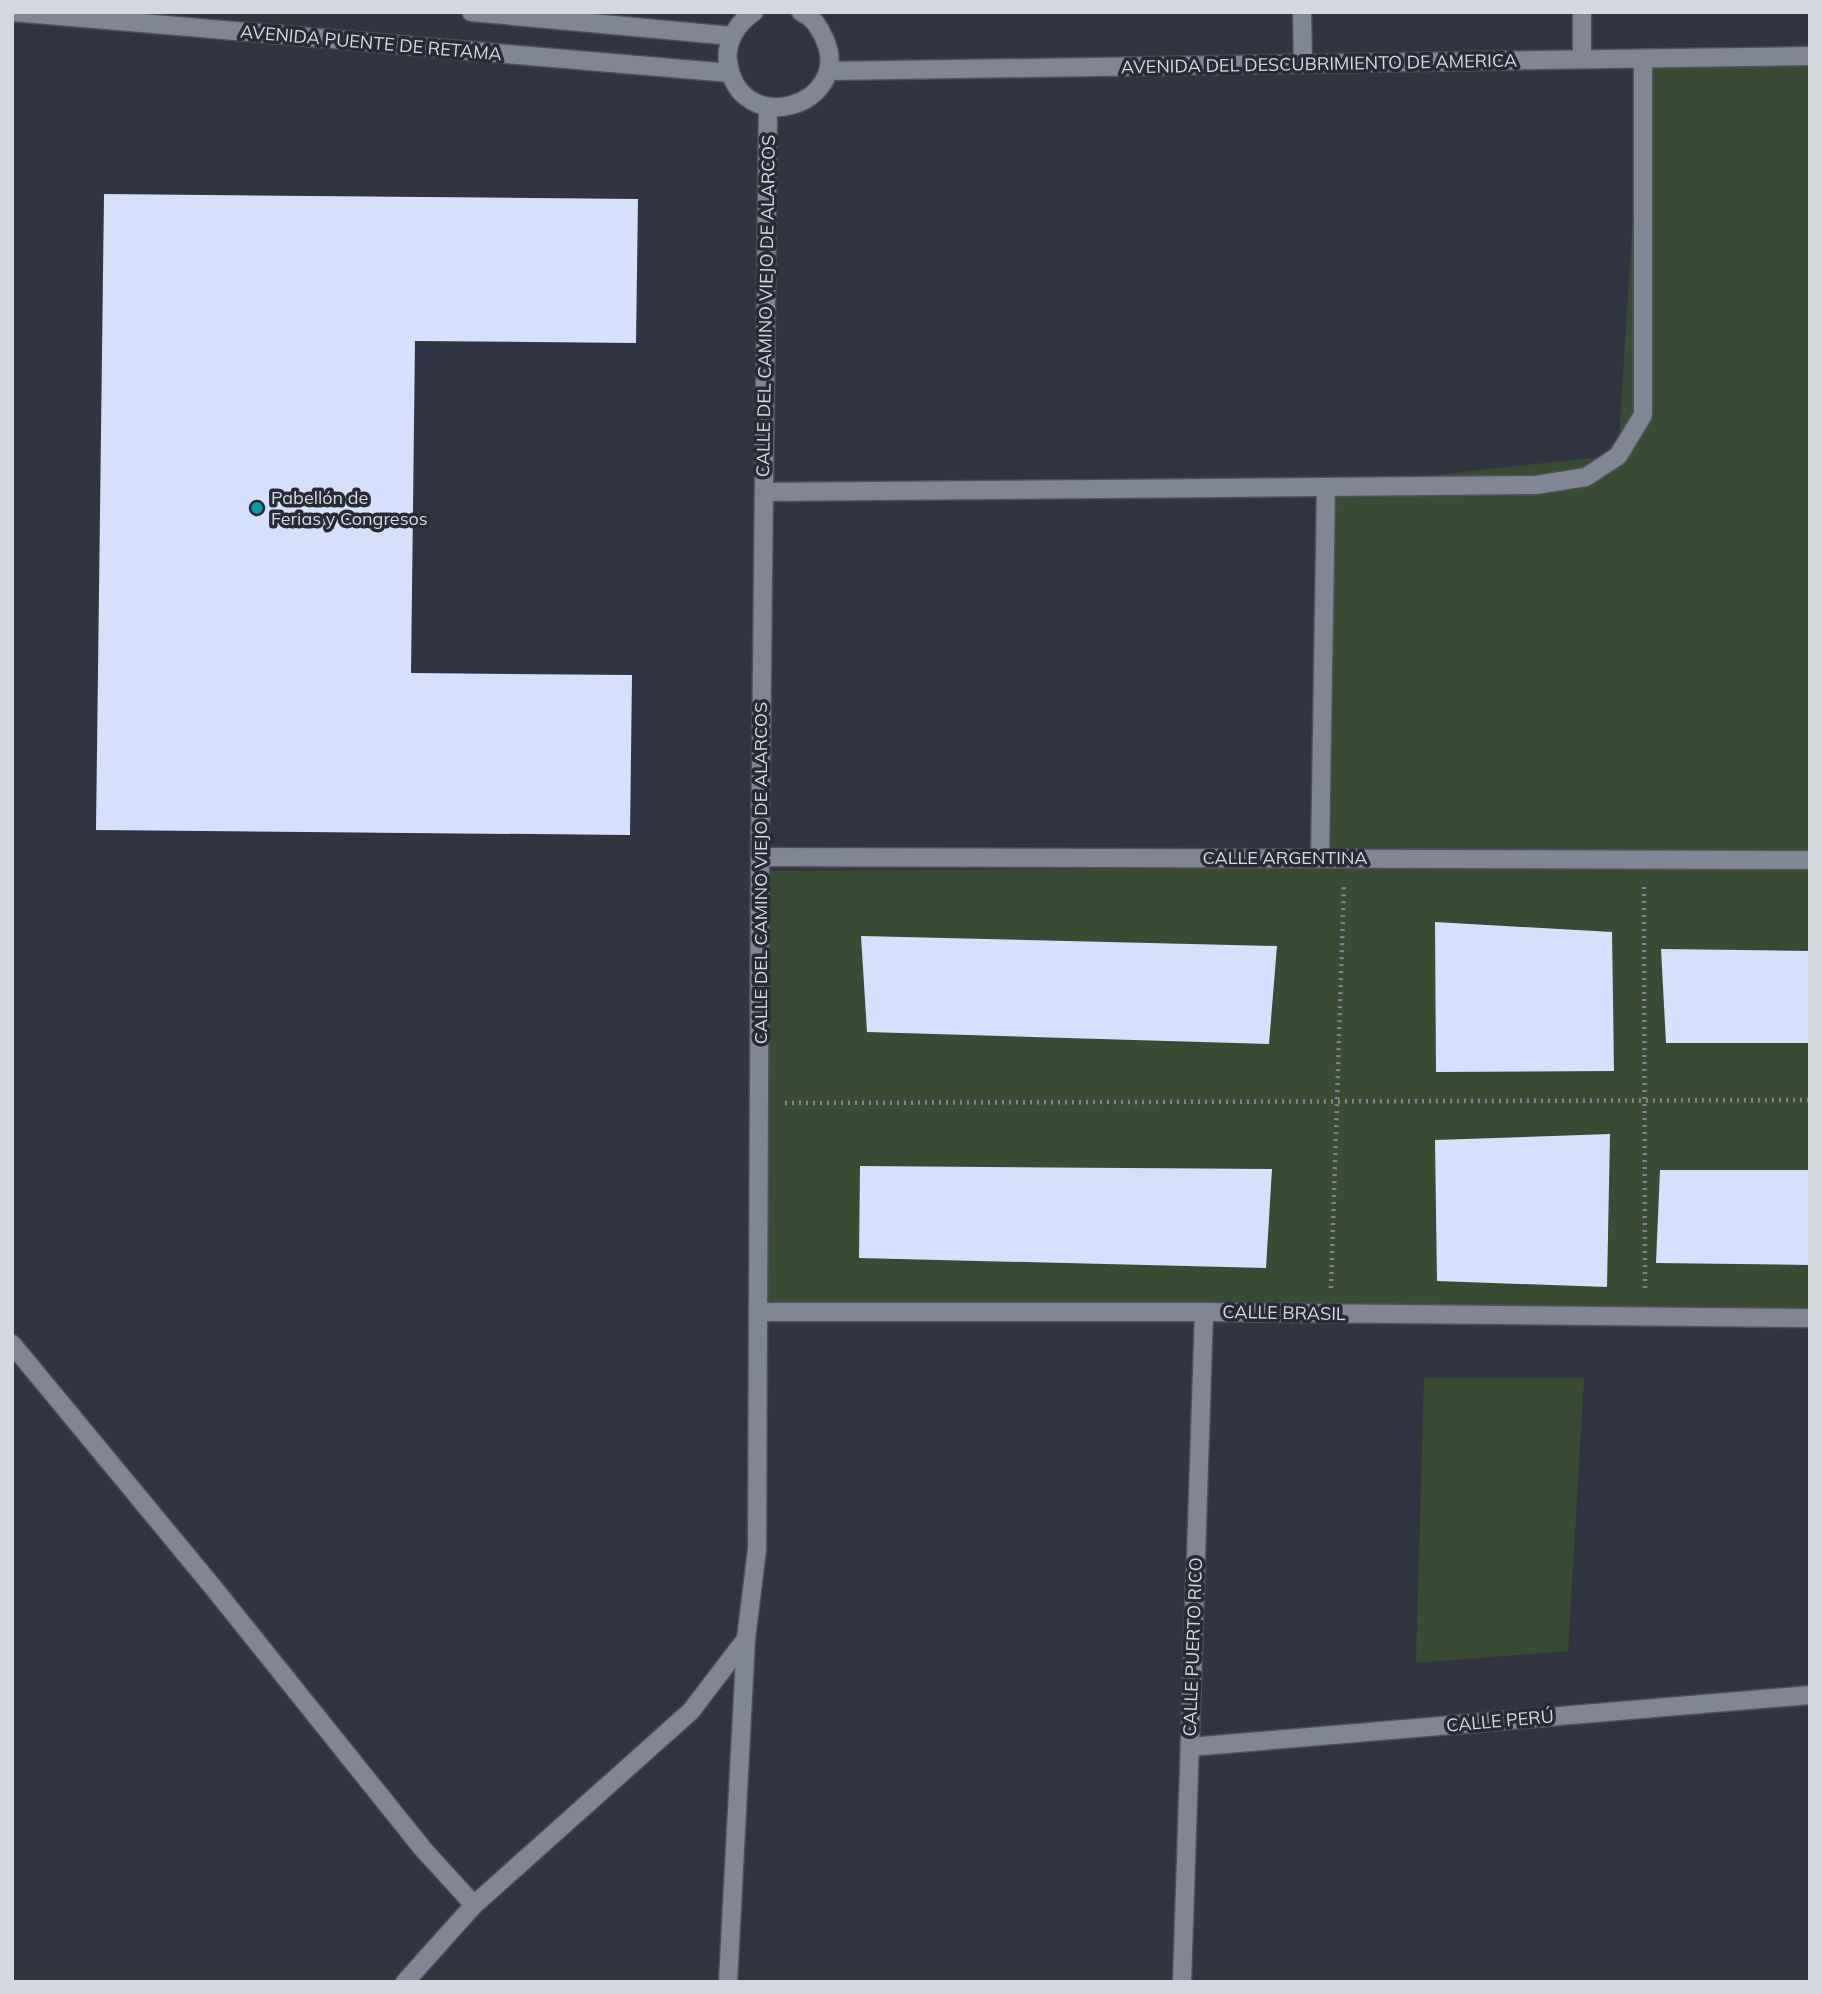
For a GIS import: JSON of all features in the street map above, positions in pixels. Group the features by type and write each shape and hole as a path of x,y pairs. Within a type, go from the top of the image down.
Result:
{"street":[{"name":"AVENIDA PUENTE DE RETAMA","path":"12,12 730,74"},
{"path":"471,12 732,36"},
{"path":"754,12 744,18 732,36 727,56 730,74 740,92 768,108 802,103 817,92 828,71 829,49 818,24 801,12"},
{"path":"1302,12 1303,64"},
{"path":"1582,12 1582,60"},
{"name":"AVENIDA DEL DESCUBRIMIENTO DE AMERICA","path":"828,71 1810,56"},
{"path":"764,492 1536,485 1586,477 1618,456 1643,415 1643,59"},
{"name":"CALLE DEL CAMINO VIEJO DE ALARCOS","path":"728,1982 746,1639 757,1549 760,857 768,108"},
{"path":"1320,858 1326,488"},
{"name":"CALLE ARGENTINA","path":"760,857 1810,860"},
{"name":"CALLE BRASIL","path":"758,1312 1204,1312 1810,1318"},
{"name":"CALLE PUERTO RICO","path":"1182,1982 1204,1312"},
{"path":"12,1344 212,1586 423,1849 474,1905"},
{"path":"405,1982 474,1905 691,1712 746,1639"},
{"name":"CALLE PERÚ","path":"1190,1747 1810,1695"}],"path":[{"path":"1330,1313 1345,859"},
{"path":"1644,859 1645,1316"},
{"path":"760,1104 1810,1100"}],"green space":[{"path":"1643,59 1810,59 1810,860 1320,858 1326,487 1618,455"},
{"path":"1810,865 1810,1319 758,1312 760,871"},
{"path":"1424,1378 1584,1378 1568,1651 1416,1663"}],"building":[{"name":"Pabellón de Ferias y Congresos","path":"104,194 638,199 636,343 415,341 411,673 632,675 630,835 96,830"},
{"path":"1435,922 1612,932 1614,1071 1436,1072"},
{"path":"861,936 1277,946 1269,1044 867,1032"},
{"path":"1661,949 1810,951 1810,1043 1666,1043"},
{"path":"1610,1134 1607,1287 1437,1281 1435,1140"},
{"path":"860,1166 1272,1169 1266,1268 859,1258"},
{"path":"1660,1170 1810,1170 1810,1265 1656,1263"}],"place":[{"name":"Pabellón de Ferias y Congresos","path":"257,508"}]}
